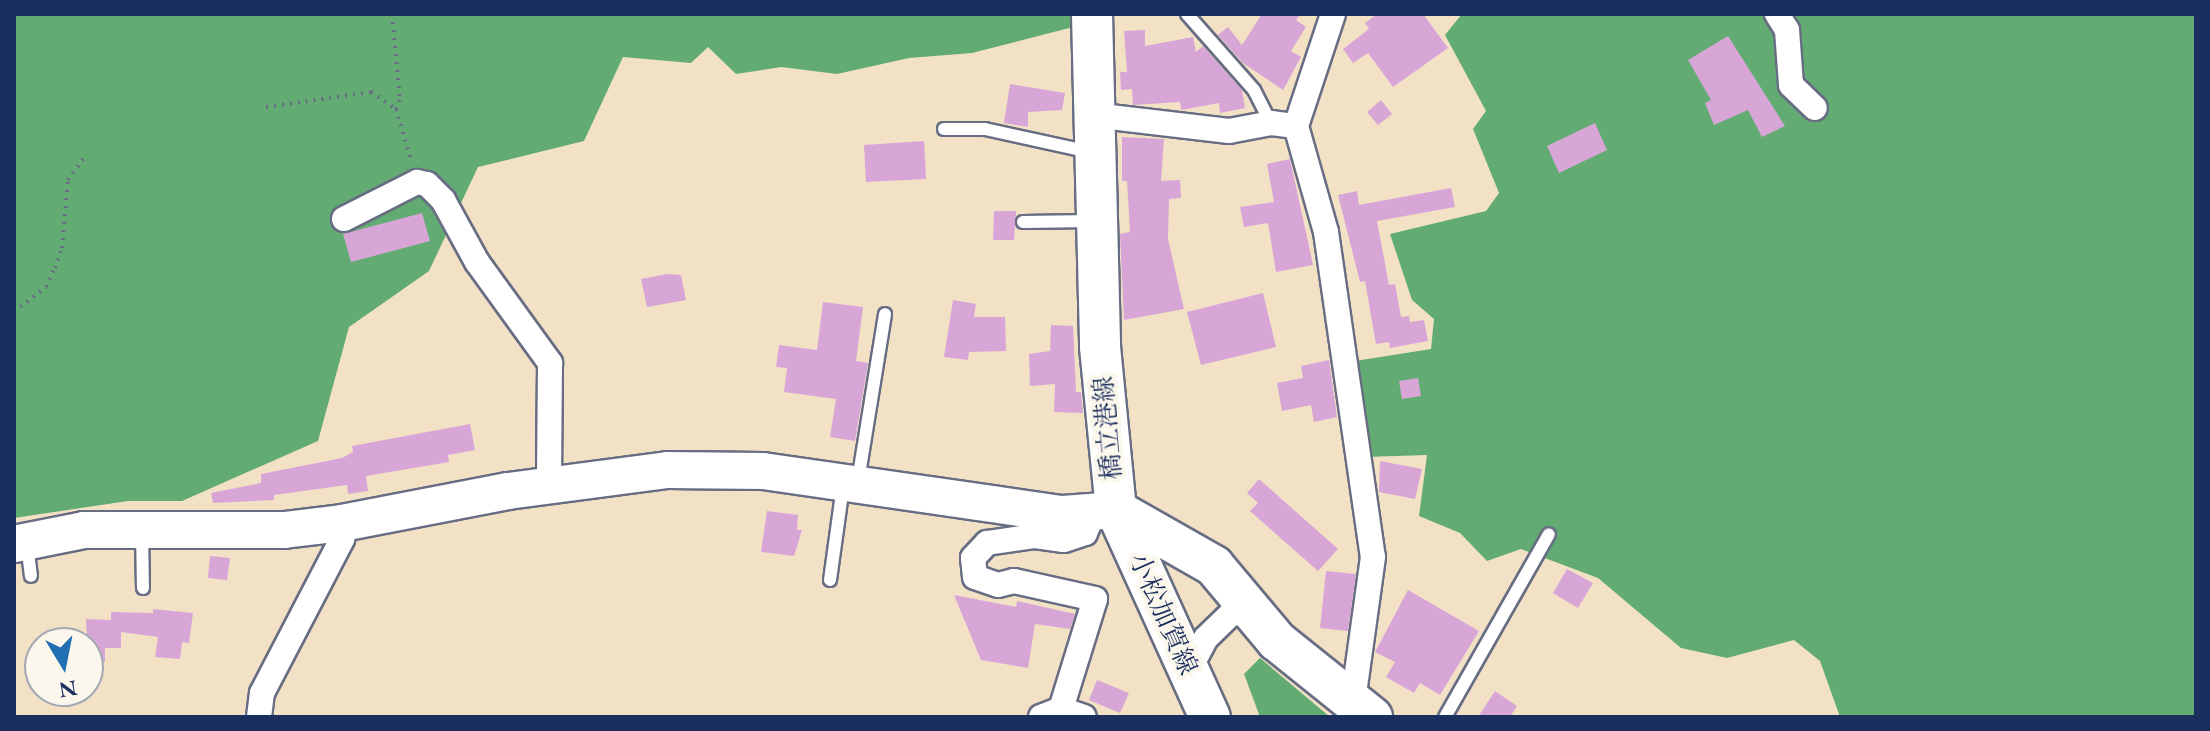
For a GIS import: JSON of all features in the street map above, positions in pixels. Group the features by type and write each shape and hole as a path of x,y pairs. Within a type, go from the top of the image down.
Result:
{"main road":[{"name":"橋立港線","path":"1092,14 1094,221 1105,511 1214,566 1250,614 1362,709"},
{"name":"小松加賀線","path":"1105,511 1189,670 1210,717"}],"street":[{"path":"1333,14 1296,126 1326,232 1373,557 1362,709"},
{"path":"1777,14 1787,30 1791,85 1815,108"},
{"path":"1093,133 1229,131 1271,123 1296,126"},
{"path":"344,219 417,182 427,184 443,200 477,262 550,363 549,485"},
{"path":"20,542 84,530 284,530 342,523 549,485 694,470 763,471 1063,514 1105,511"},
{"path":"1062,714 1095,599 1014,581 998,585 975,577 973,558 987,543 1035,536 1064,540 1085,533 1105,511"},
{"path":"259,717 262,693 342,539 342,523"},
{"path":"1189,670 1206,638 1232,613 1250,614"}],"lane":[{"path":"1187,14 1254,90 1271,123"},
{"path":"944,129 1093,133"},
{"path":"1023,222 1094,221"},
{"path":"830,580 885,314"},
{"path":"142,529 143,588"},
{"path":"1445,717 1549,534"},
{"path":"20,542 31,576"}],"path":[{"path":"392,14 400,100 396,109"},
{"path":"266,107 371,92 396,109 417,182"},
{"path":"14,312 46,287 55,268 62,248 68,180 85,157"}],"green space":[{"path":"14,14 1077,14 1077,26 972,53 909,58 837,74 781,67 736,74 708,47 691,63 623,57 584,141 478,167 429,271 349,327 318,441 182,501 128,501 14,518"},
{"path":"1462,14 2196,14 2196,717 1840,717 1820,661 1794,640 1727,658 1681,648 1598,578 1521,549 1487,561 1460,533 1419,516 1427,455 1365,457 1355,361 1431,349 1434,319 1412,300 1390,234 1486,211 1499,193 1473,129 1486,111 1445,35"},
{"path":"1260,658 1330,717 1260,717 1244,674"}],"building":[{"path":"1262,14 1301,14 1296,20 1306,27 1291,51 1301,57 1283,90 1243,63 1218,35 1228,27 1242,45"},
{"path":"1377,14 1423,14 1448,48 1393,87 1368,53 1353,63 1343,49 1369,29 1365,23"},
{"path":"1145,30 1145,46 1193,37 1196,52 1203,46 1242,90 1245,108 1220,113 1219,103 1181,110 1180,102 1133,105 1132,89 1121,90 1120,72 1127,72 1124,31"},
{"path":"1728,36 1785,126 1762,137 1748,110 1714,125 1705,103 1711,100 1688,60"},
{"path":"1010,84 1065,93 1062,110 1028,112 1028,127 1004,123"},
{"path":"1381,100 1392,114 1378,125 1367,112"},
{"path":"1595,123 1607,150 1559,173 1547,146"},
{"path":"1122,137 1164,139 1161,181 1180,180 1181,198 1169,199 1168,239 1184,309 1124,320 1120,234 1130,232 1127,181 1122,181"},
{"path":"924,141 926,179 866,182 864,145"},
{"path":"1290,159 1313,265 1276,272 1268,223 1244,227 1240,207 1274,202 1267,164"},
{"path":"1451,188 1455,207 1377,221 1389,285 1395,284 1401,317 1409,316 1410,322 1424,320 1428,341 1390,348 1389,342 1376,344 1365,281 1360,282 1338,195 1357,191 1359,205"},
{"path":"994,211 1016,211 1014,240 993,240"},
{"path":"422,213 430,241 351,262 343,234"},
{"path":"681,275 686,300 647,307 641,279"},
{"path":"1263,293 1276,347 1201,365 1187,312"},
{"path":"953,300 976,304 974,317 1005,317 1006,351 969,352 968,360 944,357"},
{"path":"823,302 863,307 856,361 868,363 855,441 830,437 836,399 784,392 787,368 776,367 779,345 817,350"},
{"path":"1051,325 1073,326 1076,392 1081,392 1083,413 1054,412 1055,384 1030,386 1029,354 1050,351"},
{"path":"1329,360 1337,417 1314,422 1311,405 1282,411 1277,383 1303,378 1301,366"},
{"path":"1418,378 1421,396 1402,399 1399,381"},
{"path":"470,424 475,450 448,455 449,462 366,476 368,491 348,494 347,485 274,495 274,500 213,503 211,493 261,483 261,474 342,458 353,452 352,446"},
{"path":"1380,461 1422,469 1415,499 1379,492"},
{"path":"1259,479 1338,549 1318,571 1250,511 1258,503 1247,493"},
{"path":"767,511 798,515 797,530 802,530 794,556 761,552"},
{"path":"210,556 230,558 227,580 208,578"},
{"path":"1567,569 1593,583 1578,608 1553,593"},
{"path":"1326,571 1356,574 1348,631 1320,628"},
{"path":"1408,590 1479,631 1440,695 1420,683 1414,693 1386,677 1395,662 1375,652"},
{"path":"954,595 1016,607 1017,601 1075,614 1070,629 1035,624 1028,668 981,660"},
{"path":"153,609 193,613 189,643 182,642 180,659 155,657 158,637 121,632 121,648 105,648 104,662 104,627 86,627 86,619 111,620 111,612 153,613"},
{"path":"1097,680 1129,693 1120,713 1089,700"},
{"path":"1495,691 1517,706 1510,717 1478,717"}]}
